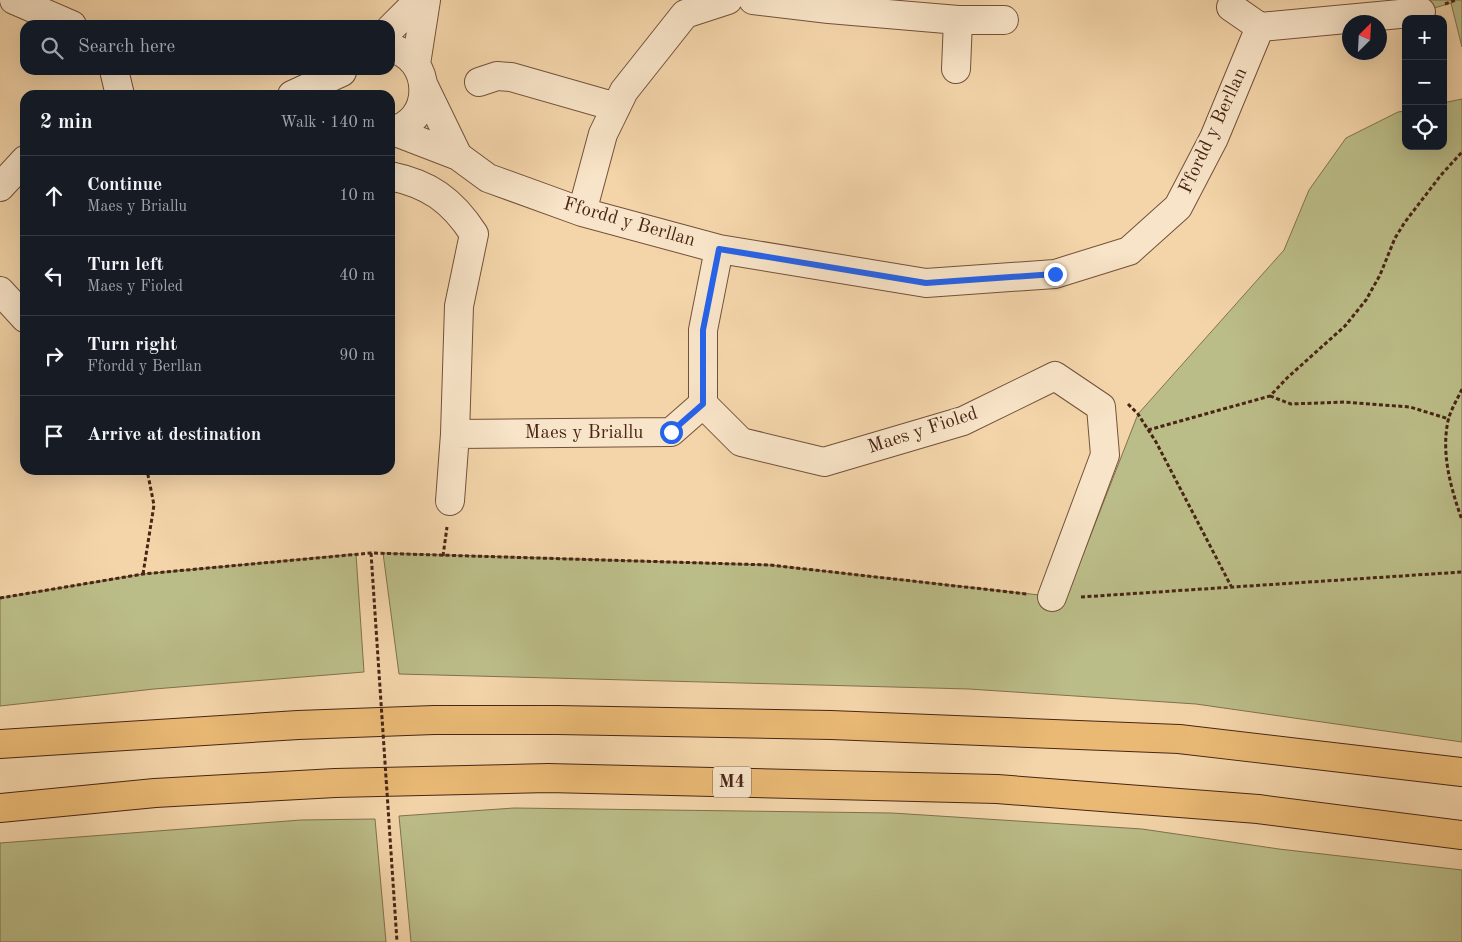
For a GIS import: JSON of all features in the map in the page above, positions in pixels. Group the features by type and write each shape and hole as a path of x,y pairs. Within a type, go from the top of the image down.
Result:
{"highway":[{"path":"0,744 298,725 434,720 567,720 831,726 1179,739 1462,772"},
{"name":"M4","path":"0,808 155,793 335,783 558,779 997,789 1258,809 1462,835"}],"street":[{"path":"395,24 419,0"},
{"path":"395,129 406,125 417,114 423,101 420,75 426,0"},
{"path":"582,212 603,134 624,91 684,14 728,0"},
{"path":"753,0 829,9 958,20 1004,20"},
{"path":"20,1 61,20"},
{"path":"1231,7 1260,27 1421,12"},
{"path":"956,69 958,20"},
{"name":"Ffordd y Berllan","path":"395,132 458,156 488,178 582,212 719,249 926,283 1055,274 1129,251 1178,206 1214,138 1260,27"},
{"path":"395,50 407,55 420,75"},
{"path":"115,75 119,90"},
{"name":"Ffordd y Berllan","path":"420,75 458,156"},
{"path":"479,82 497,76 511,77 616,107"},
{"path":"307,90 341,79"},
{"path":"0,187 20,165"},
{"path":"395,177 437,192 462,216 474,234 459,306 455,434 450,501"},
{"path":"703,404 703,330 719,249"},
{"path":"0,291 20,313"},
{"name":"Maes y Fioled","path":"703,404 742,442 824,462 963,421 1055,376 1101,407 1105,455 1052,597"},
{"name":"Maes y Briallu","path":"455,434 671,432 703,404"}],"path":[{"path":"1148,430 1270,396 1286,378 1345,326 1366,300 1380,275 1395,238 1404,222 1440,175 1462,152"},
{"path":"1462,389 1448,419 1445,441 1447,467 1462,520"},
{"path":"1270,396 1291,404 1344,402 1410,407 1448,419"},
{"path":"1122,398 1138,414 1148,430 1231,586"},
{"path":"143,574 154,505 148,475"},
{"path":"371,553 397,942"},
{"path":"0,598 143,574 371,553 770,565 1066,598 1462,572"}],"green space":[{"path":"1421,0 1462,0 1462,47 1451,3 1421,12"},
{"path":"1462,99 1462,742 1196,704 969,689 399,674 383,553 770,565 1066,598 1138,414 1284,250 1309,190 1346,138 1402,112 1402,150 1447,150 1447,102"},
{"path":"356,554 364,672 154,689 0,706 0,598 143,574"},
{"path":"514,808 892,813 1142,829 1279,849 1462,870 1462,942 411,942 399,816"},
{"path":"375,819 386,942 0,942 0,843 301,820"}],"route":[{"path":"671,432 703,404 703,330 719,249 926,283 1055,274"}]}
